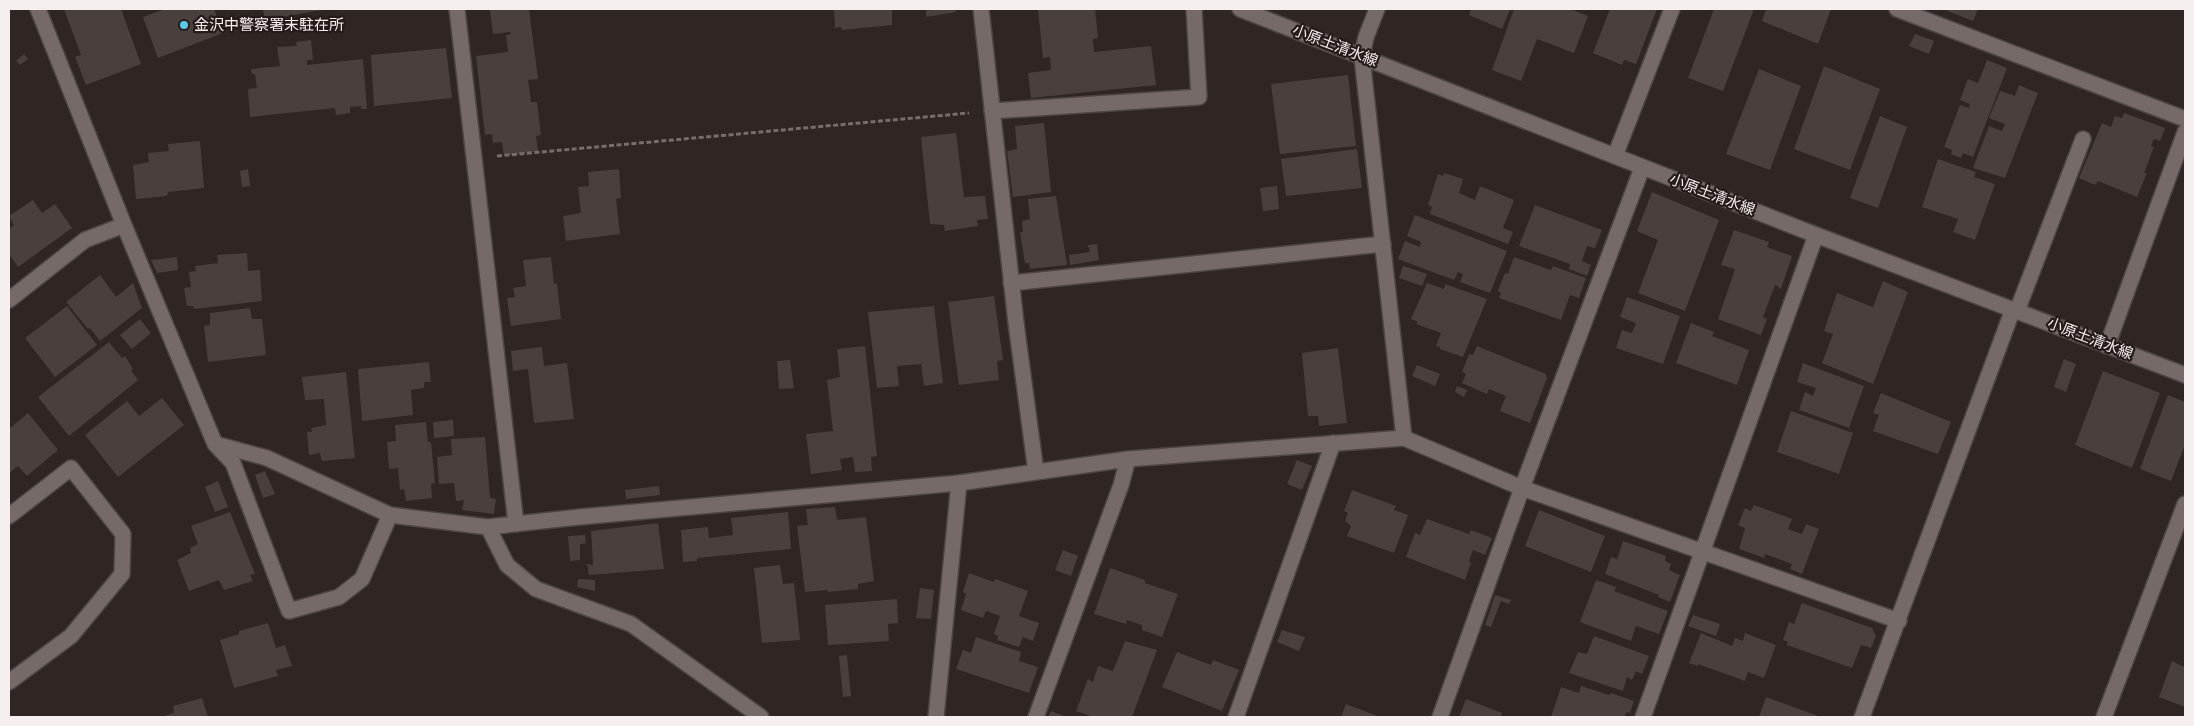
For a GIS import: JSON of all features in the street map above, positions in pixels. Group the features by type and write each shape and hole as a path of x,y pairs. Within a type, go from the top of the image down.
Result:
{"street":[{"path":"38,9 124,225 215,444 233,463 289,611 339,597 362,579 390,515"},
{"path":"457,9 516,524"},
{"path":"981,9 1011,283 1036,472"},
{"path":"992,111 1199,96 1194,9"},
{"name":"小原土清水線","path":"1240,9 1262,13 1362,57 1642,168 1816,236 2185,375"},
{"path":"1377,9 1366,37 1362,57 1404,438"},
{"path":"1615,156 1672,9"},
{"path":"1897,9 2185,119"},
{"path":"2107,346 2185,132"},
{"path":"1862,717 2015,310 2084,138"},
{"path":"1440,717 1522,488 1642,168"},
{"path":"9,300 85,240 124,225"},
{"path":"1643,717 1816,236"},
{"path":"1011,283 1383,244"},
{"path":"215,444 267,458 390,515 488,527 959,483 1128,459 1404,438 1522,488 1898,620"},
{"path":"1236,717 1333,442"},
{"path":"1036,717 1122,485 1128,459"},
{"path":"9,516 72,468 122,534 122,574 71,636 9,682"},
{"path":"936,717 959,483"},
{"path":"2104,717 2185,504"},
{"path":"488,527 507,565 536,589 631,624 761,717"}],"path":[{"path":"474,158 992,111"}],"building":[{"path":"64,9 121,9 141,64 86,85 75,57 81,55"},
{"name":"金沢中警察署末駐在所","path":"165,9 214,9 223,33 158,58 143,17"},
{"path":"263,9 321,9 321,10 265,20"},
{"path":"490,9 529,9 538,79 528,80 531,102 537,102 541,135 536,136 538,151 504,156 502,142 493,143 492,134 485,135 476,56 508,52 506,35 511,34 510,32 493,34"},
{"path":"834,9 892,9 892,25 842,30 841,27 835,28"},
{"path":"926,9 955,9 956,12 926,17"},
{"path":"1095,9 1098,38 1093,39 1094,52 1151,46 1156,85 1031,98 1028,73 1051,70 1050,57 1043,58 1038,10"},
{"path":"1471,9 1510,9 1502,29 1469,15"},
{"path":"1514,9 1570,9 1588,16 1574,53 1537,39 1521,81 1492,70"},
{"path":"1610,9 1657,9 1636,64 1624,60 1622,65 1593,53"},
{"path":"1714,9 1754,9 1723,91 1688,78"},
{"path":"1766,9 1831,9 1818,44 1762,21"},
{"path":"1943,9 1978,9 1973,21"},
{"path":"1915,34 1934,41 1929,54 1909,46"},
{"path":"311,40 313,60 307,60 307,65 363,59 367,109 361,109 361,106 350,107 350,113 336,115 335,108 250,117 248,89 257,88 255,74 252,74 251,69 280,66 277,47 297,46 296,42"},
{"path":"446,48 452,98 374,106 371,55"},
{"path":"24,54 28,59 20,65 16,61"},
{"path":"1987,60 2007,68 1973,157 1963,153 1961,158 1951,154 1952,150 1944,147 1960,105 1969,108 1970,104 1960,100 1968,79 1978,83"},
{"path":"1824,66 1880,89 1850,170 1794,149"},
{"path":"1759,69 1801,86 1770,170 1726,154"},
{"path":"1348,75 1356,146 1280,154 1271,84"},
{"path":"2019,85 2038,93 2005,178 1973,168 1989,126 2002,131 2005,124 1989,118 2000,91 2015,96"},
{"path":"2124,113 2165,128 2160,141 2154,139 2151,146 2154,147 2144,173 2147,173 2137,197 2098,181 2095,185 2079,178 2102,123 2111,127 2115,116 2122,118"},
{"path":"1880,116 1907,127 1878,208 1850,198"},
{"path":"1044,123 1051,192 1013,197 1007,151 1017,149 1015,126"},
{"path":"956,133 964,197 985,196 988,219 977,220 978,226 945,231 944,225 930,224 921,137"},
{"path":"200,141 204,188 168,192 167,196 136,199 133,165 149,162 148,153 169,151 168,144"},
{"path":"1357,149 1362,188 1286,196 1281,159"},
{"path":"1938,159 1976,172 1974,177 1995,184 1975,240 1953,232 1958,219 1922,207"},
{"path":"248,169 250,186 242,187 240,171"},
{"path":"619,169 621,198 616,199 620,234 566,241 563,216 581,213 578,187 589,186 588,172"},
{"path":"1444,173 1463,179 1459,193 1475,200 1480,186 1514,200 1503,228 1513,232 1508,244 1430,214 1432,207 1428,205 1438,174 1443,176"},
{"path":"1277,186 1279,209 1263,211 1260,188"},
{"path":"1652,192 1719,220 1685,311 1638,293 1658,240 1637,231"},
{"path":"1056,196 1067,265 1030,269 1029,263 1025,263 1020,232 1023,232 1022,221 1030,219 1028,199"},
{"path":"33,200 42,213 55,204 72,228 18,267 9,254 9,229 14,225 9,216"},
{"path":"1535,205 1602,230 1595,248 1587,246 1582,261 1591,265 1587,276 1569,269 1570,264 1519,246"},
{"path":"1415,215 1507,251 1490,293 1460,282 1463,274 1458,272 1454,280 1398,259 1405,241 1420,247 1421,242 1407,236"},
{"path":"1734,230 1769,242 1767,247 1792,256 1781,289 1775,285 1763,317 1767,319 1761,335 1718,319 1735,269 1721,265"},
{"path":"1097,244 1099,260 1070,265 1069,255 1090,252 1088,245"},
{"path":"247,253 248,271 260,270 262,301 194,309 193,306 187,306 184,288 191,287 189,272 196,271 195,266 218,263 217,255"},
{"path":"177,257 178,270 157,273 151,260"},
{"path":"551,257 554,284 557,283 561,319 511,326 507,298 515,297 513,288 526,286 523,260"},
{"path":"1514,257 1551,270 1553,266 1586,278 1579,298 1570,295 1561,320 1499,298 1501,293 1498,291 1505,273 1508,274"},
{"path":"1403,266 1427,274 1422,286 1399,278"},
{"path":"100,275 116,297 133,283 142,308 100,341 66,302"},
{"path":"1883,281 1908,292 1873,384 1822,363 1833,334 1824,331 1837,293 1873,307"},
{"path":"1427,283 1444,289 1445,284 1487,299 1463,357 1440,349 1440,347 1436,346 1441,333 1416,324 1418,322 1411,319"},
{"path":"994,296 1003,360 997,361 999,380 959,385 948,302"},
{"path":"1627,297 1680,316 1663,364 1616,348 1622,330 1632,333 1636,323 1620,317"},
{"path":"67,306 97,345 55,377 25,338"},
{"path":"934,306 943,383 924,386 921,364 897,366 899,386 877,388 868,312"},
{"path":"250,308 252,319 262,319 266,355 208,362 204,326 210,325 210,313"},
{"path":"140,319 151,333 132,349 120,335"},
{"path":"1691,323 1714,332 1712,336 1749,350 1737,385 1676,363"},
{"path":"109,342 122,358 125,356 138,380 69,436 38,397"},
{"path":"865,346 877,456 871,457 872,471 855,472 853,457 840,459 842,470 811,474 806,434 833,431 827,380 840,377 837,349"},
{"path":"1477,346 1546,374 1547,378 1530,423 1500,411 1506,396 1489,389 1487,394 1462,383 1466,374 1462,372 1469,354 1473,355"},
{"path":"542,347 544,366 567,363 574,419 534,423 528,369 513,371 511,351"},
{"path":"1338,348 1347,423 1319,426 1318,416 1308,416 1302,353"},
{"path":"2064,359 2076,364 2066,392 2054,387"},
{"path":"790,360 794,388 779,389 777,361"},
{"path":"429,362 431,382 424,382 424,388 411,390 413,415 362,421 358,369"},
{"path":"1803,363 1864,386 1849,428 1799,410 1805,392 1813,396 1816,388 1797,382"},
{"path":"1417,365 1440,374 1435,386 1412,376"},
{"path":"2103,371 2160,393 2132,468 2075,445"},
{"path":"346,372 355,458 322,461 320,453 309,455 307,432 312,432 311,428 326,425 324,399 305,400 302,377"},
{"path":"1457,386 1467,390 1464,397 1455,392"},
{"path":"1881,393 1951,422 1938,454 1873,431 1879,415 1873,413"},
{"path":"2168,395 2185,402 2185,445 2171,481 2140,469"},
{"path":"162,398 184,425 118,477 85,435 127,401 139,416"},
{"path":"1791,411 1853,433 1839,474 1777,452"},
{"path":"28,413 58,450 27,476 18,466 9,473 9,429"},
{"path":"453,420 454,436 434,438 433,422"},
{"path":"426,422 428,442 431,442 435,483 431,484 432,498 406,501 404,489 400,490 398,468 389,469 387,442 396,441 395,425"},
{"path":"485,437 490,498 496,499 494,514 462,510 464,500 456,501 454,483 439,484 437,457 452,455 451,439"},
{"path":"1297,460 1312,466 1302,490 1287,484"},
{"path":"265,471 275,494 263,498 255,475"},
{"path":"218,481 228,507 215,512 205,487"},
{"path":"659,486 660,495 626,499 625,490"},
{"path":"1352,490 1396,506 1394,510 1408,515 1394,553 1347,536 1351,526 1345,521 1348,513 1344,511"},
{"path":"1754,505 1792,519 1788,529 1802,534 1806,524 1819,529 1802,574 1790,569 1792,564 1765,554 1764,558 1739,549 1745,528 1738,525 1745,508 1751,511"},
{"path":"835,507 837,520 866,517 874,581 858,584 858,589 805,592 797,526 808,525 806,509"},
{"path":"1539,510 1605,536 1591,572 1525,546"},
{"path":"230,512 255,574 250,575 253,581 224,590 219,580 189,591 177,560 191,553 190,548 198,544 191,526"},
{"path":"788,512 791,549 697,558 697,561 683,562 681,530 708,527 709,538 733,535 731,518"},
{"path":"1427,519 1469,534 1471,530 1492,538 1485,555 1473,550 1465,580 1406,557 1415,533 1420,535"},
{"path":"658,523 664,569 589,575 587,564 593,565 591,531"},
{"path":"585,535 586,543 580,544 580,560 570,561 568,536"},
{"path":"1623,541 1666,556 1665,561 1671,564 1669,570 1680,575 1670,602 1658,597 1659,595 1605,574 1611,557 1617,559"},
{"path":"1063,550 1078,556 1071,576 1055,570"},
{"path":"780,565 783,584 794,583 800,640 762,643 754,568"},
{"path":"1110,568 1145,580 1145,583 1178,594 1162,637 1142,630 1142,625 1127,620 1126,624 1094,614"},
{"path":"969,573 994,582 995,579 1028,591 1019,616 1039,623 1033,641 1023,637 1019,647 997,640 998,636 994,634 1000,616 986,611 983,618 961,610 966,594 963,592"},
{"path":"578,579 595,580 595,591 577,587"},
{"path":"1596,580 1616,587 1614,591 1668,611 1659,634 1636,626 1631,641 1580,622"},
{"path":"920,588 934,590 931,619 916,618"},
{"path":"1495,595 1511,600 1509,604 1501,601 1491,627 1485,625"},
{"path":"897,599 898,623 888,624 889,641 828,645 825,605"},
{"path":"1802,603 1872,628 1876,636 1871,648 1861,645 1852,668 1787,645 1788,642 1783,640 1789,622 1794,624"},
{"path":"1693,615 1720,624 1716,636 1688,626"},
{"path":"268,623 276,648 285,645 292,666 276,670 278,676 234,688 220,640 239,634 239,631"},
{"path":"1282,630 1305,637 1299,651 1277,642"},
{"path":"1701,633 1732,646 1735,638 1743,641 1745,633 1776,645 1764,678 1748,672 1745,681 1698,664 1698,666 1689,663"},
{"path":"1594,636 1649,656 1642,674 1636,671 1632,680 1627,677 1623,691 1569,673 1578,652 1587,654"},
{"path":"976,637 1021,652 1019,661 1038,667 1029,693 956,669 963,650 971,653"},
{"path":"1125,641 1157,650 1132,717 1093,717 1076,711 1088,679 1093,682 1098,666 1113,671"},
{"path":"1177,652 1211,665 1213,660 1239,670 1222,711 1162,687"},
{"path":"847,655 851,696 843,697 839,656"},
{"path":"2172,661 2185,667 2185,707 2159,697"},
{"path":"1581,686 1634,701 1630,713 1627,712 1624,717 1551,717 1561,687 1579,693"},
{"path":"1766,697 1821,717 1759,717"},
{"path":"202,698 208,717 160,717 174,713 173,706"},
{"path":"1466,699 1502,713 1501,717 1459,717"},
{"path":"1346,704 1380,717 1341,717"},
{"path":"1051,711 1067,717 1048,717"}],"place":[{"name":"金沢中警察署末駐在所","path":"184,25"}]}
